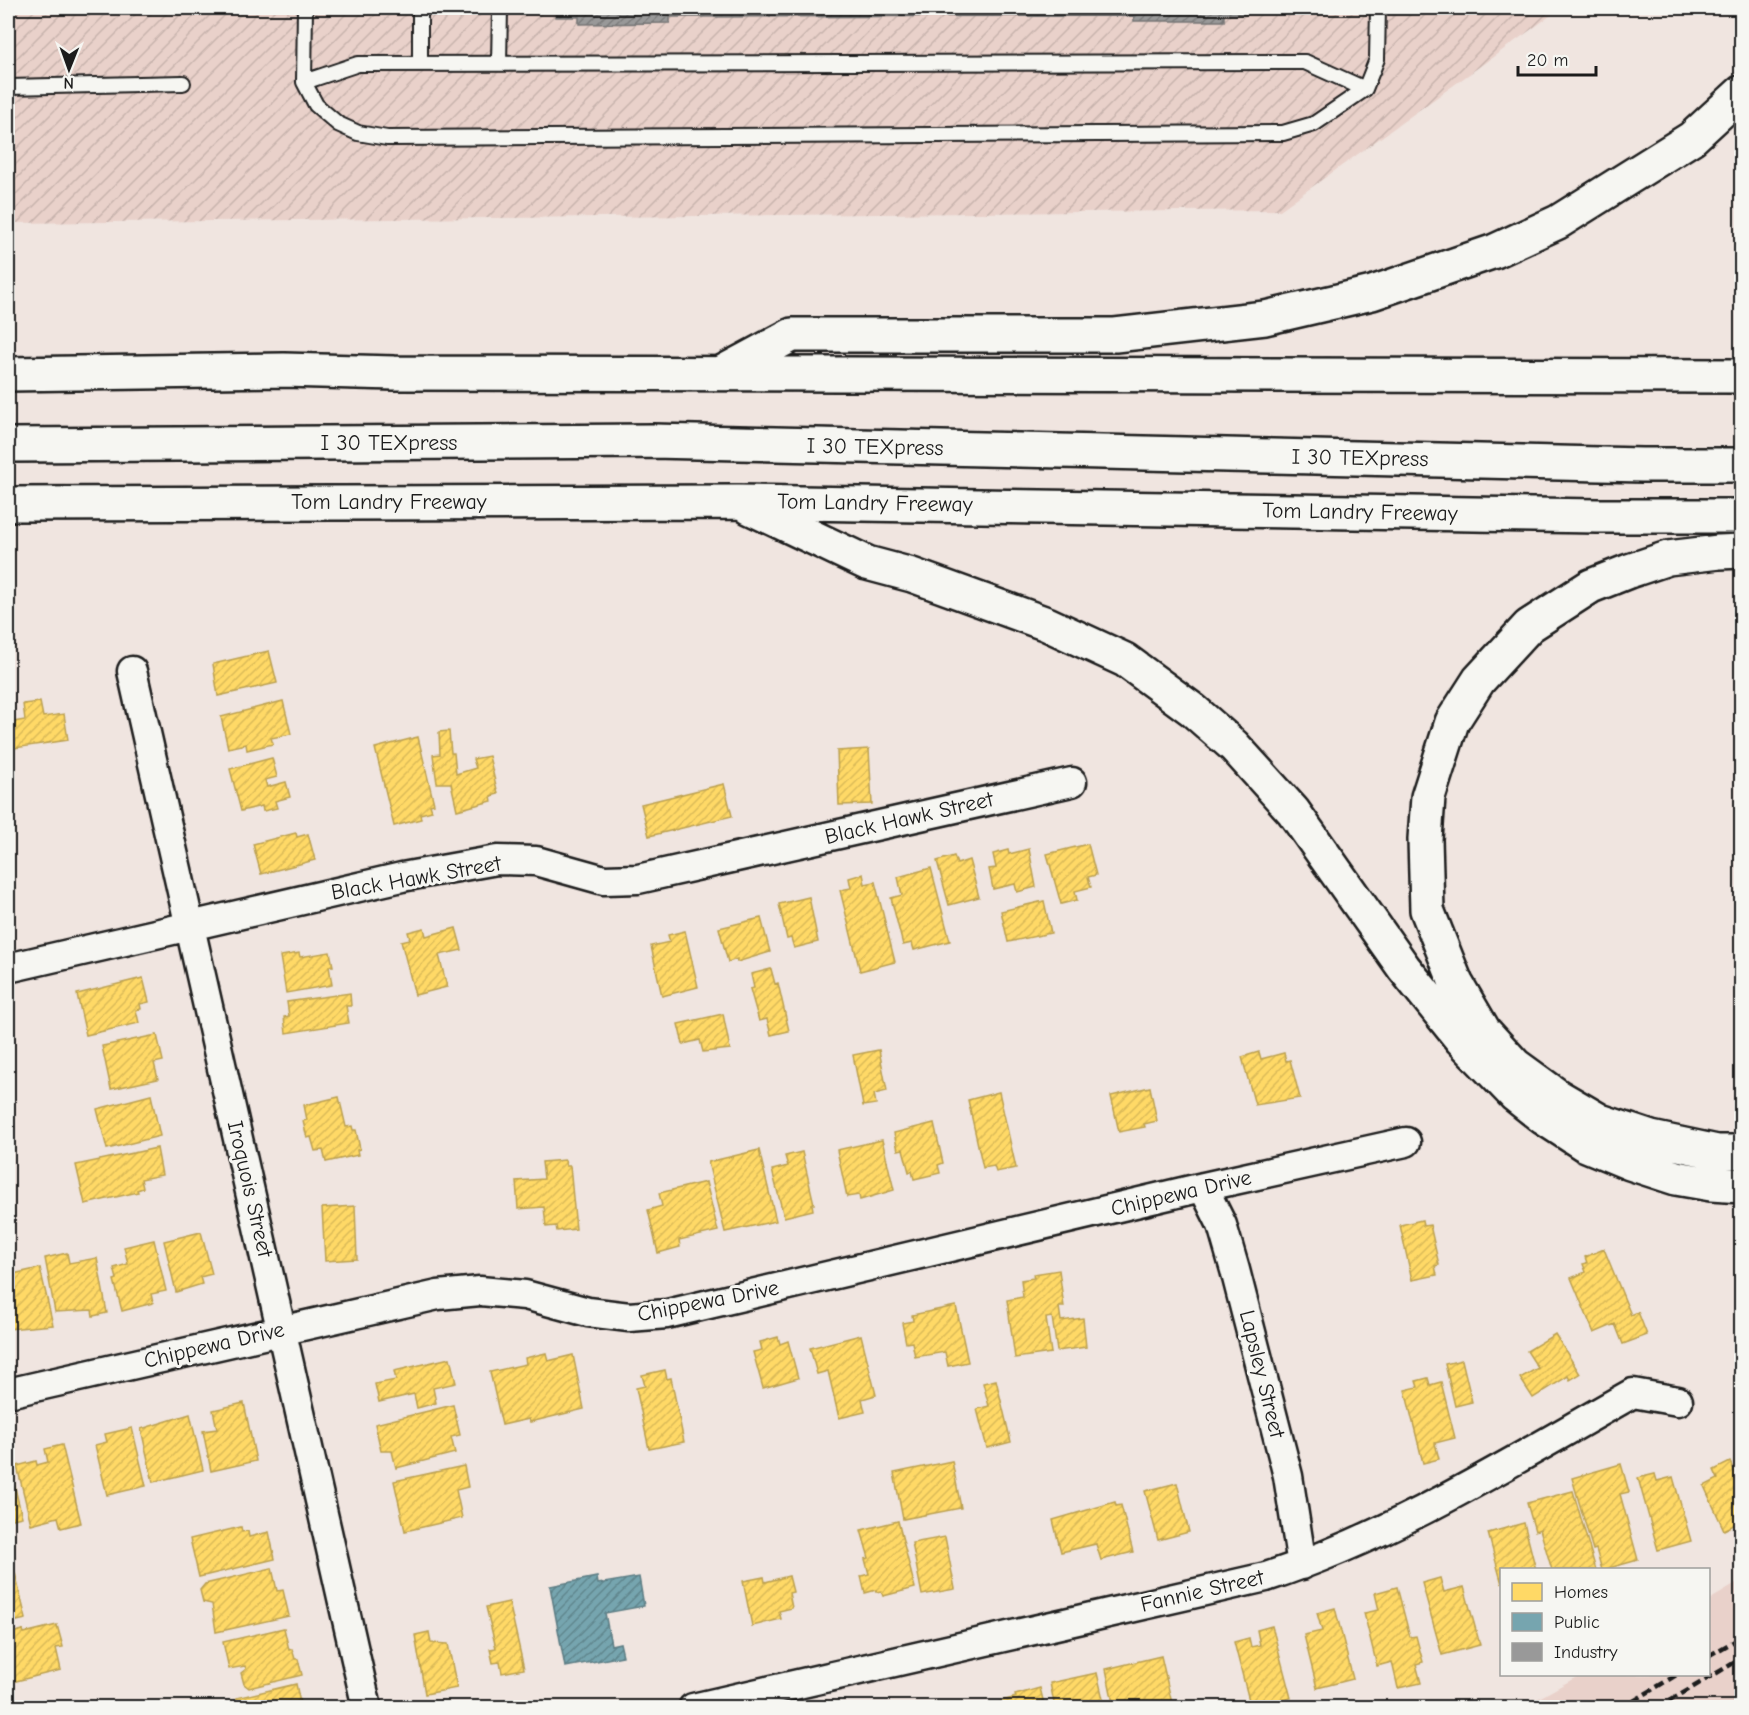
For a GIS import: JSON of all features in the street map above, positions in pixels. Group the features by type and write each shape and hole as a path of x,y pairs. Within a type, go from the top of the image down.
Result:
{"highway":[{"path":"720,373 792,335 1115,335 1265,318 1372,293 1496,251 1558,222 1692,138 1742,92"},
{"path":"8,374 284,370 394,373 1742,376"},
{"name":"I 30 TEXpress","path":"8,445 653,441 1642,465 1742,465"},
{"path":"739,502 867,563 912,575 1047,624 1125,660 1193,710 1233,746 1293,811 1404,968 1461,1039 1515,1095 1544,1118 1584,1144 1630,1163 1676,1178 1742,1186"},
{"name":"Tom Landry Freeway","path":"8,504 739,502 1586,516 1742,516"},
{"path":"1742,551 1668,558 1629,571 1591,586 1529,626 1479,680 1452,722 1428,797 1425,839 1427,910 1456,983 1484,1031 1515,1065 1559,1097 1600,1121 1651,1138 1717,1152 1742,1152"}],"street":[{"name":"Iroquois Street","path":"132,671 367,1707"},
{"name":"Black Hawk Street","path":"8,968 402,877 497,860 536,861 604,880 638,879 1072,782"},
{"name":"Chippewa Drive","path":"8,1393 438,1295 480,1291 525,1295 588,1312 629,1317 667,1314 1203,1187 1406,1142"},
{"name":"Lapsley Street","path":"1203,1187 1222,1225 1238,1282 1288,1476 1302,1565"},
{"name":"Fannie Street","path":"693,1707 1266,1577 1362,1541 1428,1508 1633,1393 1678,1401"}],"lane":[{"path":"305,8 304,82 316,105 338,124 358,133 387,138 1283,133 1314,124 1365,89 1377,59 1378,8"},
{"path":"420,8 420,64"},
{"path":"500,8 500,64"},
{"path":"304,82 358,64 1305,62 1365,89"},
{"path":"8,87 183,83"}],"shaded area":[{"path":"8,8 1561,8 1280,210 8,223"},
{"path":"1741,1581 1741,1707 1523,1707 1578,1676 1710,1676 1710,1599"}],"building: Homes":[{"path":"269,651 277,683 218,696 213,664"},
{"path":"283,701 291,734 271,738 273,744 247,750 246,744 228,748 221,717"},
{"path":"40,702 43,717 64,714 68,740 8,749 8,723 25,720 23,704"},
{"path":"449,731 456,774 476,768 473,759 489,756 498,794 491,796 492,801 457,810 451,783 437,783 433,755 440,754 439,732"},
{"path":"418,737 434,804 430,805 432,811 420,814 421,819 394,826 375,748"},
{"path":"869,749 872,804 839,805 837,751"},
{"path":"272,758 277,777 265,780 267,787 286,782 290,797 275,801 277,808 263,811 262,806 241,811 230,769"},
{"path":"724,784 732,816 649,836 641,804"},
{"path":"296,833 297,837 308,834 315,860 261,874 253,844"},
{"path":"1088,844 1096,875 1088,877 1091,887 1075,891 1077,900 1061,904 1047,854"},
{"path":"1029,849 1036,887 1017,892 1015,884 993,889 989,869 996,868 993,854 1008,850 1009,854"},
{"path":"954,856 957,864 969,860 979,897 949,905 937,861"},
{"path":"931,868 950,941 914,950 912,943 903,945 891,898 902,895 898,877"},
{"path":"863,874 865,884 875,882 895,962 860,971 840,890 851,888 849,878"},
{"path":"809,897 818,942 794,948 791,938 787,939 779,904"},
{"path":"1044,901 1051,933 1008,942 1001,911"},
{"path":"761,918 770,952 737,962 737,959 728,962 719,928"},
{"path":"424,928 426,936 456,928 462,950 439,955 447,987 415,995 401,941 410,939 408,932"},
{"path":"685,931 698,987 662,996 651,946 670,942 668,935"},
{"path":"330,952 333,966 329,966 332,985 286,993 280,956 299,953 300,957"},
{"path":"771,969 775,984 778,983 789,1031 771,1035 767,1019 759,1021 750,989 754,988 751,974"},
{"path":"143,978 149,1002 140,1004 141,1009 136,1010 139,1023 86,1035 77,994"},
{"path":"350,993 351,1006 346,1006 349,1023 286,1033 284,1017 289,1016 287,1002"},
{"path":"723,1014 730,1049 703,1052 700,1040 683,1044 678,1024"},
{"path":"157,1035 163,1061 154,1063 158,1079 111,1089 102,1046"},
{"path":"879,1050 887,1091 874,1094 876,1104 863,1106 853,1055"},
{"path":"1259,1052 1261,1059 1284,1053 1286,1061 1290,1060 1300,1098 1255,1105 1242,1057"},
{"path":"1150,1087 1157,1121 1144,1124 1145,1127 1119,1132 1111,1096"},
{"path":"999,1092 1016,1168 996,1172 994,1166 983,1168 968,1100"},
{"path":"151,1095 160,1136 107,1149 97,1109"},
{"path":"339,1097 346,1127 352,1126 353,1130 356,1130 360,1149 357,1150 358,1155 326,1162 323,1150 315,1151 311,1137 307,1138 303,1121 307,1120 304,1105"},
{"path":"934,1123 943,1163 938,1165 940,1173 914,1179 912,1171 909,1172 903,1149 898,1150 894,1133"},
{"path":"882,1140 894,1190 860,1200 859,1195 847,1197 837,1150"},
{"path":"157,1148 162,1175 141,1179 143,1188 137,1190 138,1192 85,1204 76,1165"},
{"path":"759,1150 776,1221 725,1232 708,1162"},
{"path":"802,1152 814,1204 812,1204 813,1210 784,1217 772,1170 788,1166 785,1156"},
{"path":"565,1160 566,1166 570,1166 576,1229 557,1231 556,1226 546,1227 544,1207 518,1209 516,1181 544,1179 542,1162"},
{"path":"706,1182 718,1231 679,1240 680,1247 658,1253 648,1210 662,1206 659,1193"},
{"path":"355,1206 357,1259 325,1261 322,1208"},
{"path":"1422,1220 1423,1226 1430,1225 1439,1265 1435,1266 1437,1275 1412,1280 1400,1225"},
{"path":"201,1232 212,1274 200,1277 202,1284 176,1292 164,1241"},
{"path":"154,1240 166,1291 151,1294 153,1303 122,1311 114,1280 117,1279 114,1268 128,1264 124,1247"},
{"path":"1604,1249 1631,1315 1638,1312 1647,1335 1623,1344 1615,1324 1594,1333 1571,1278 1586,1272 1583,1264 1587,1263 1585,1257"},
{"path":"67,1253 69,1263 97,1258 107,1313 93,1316 92,1310 55,1312 45,1258"},
{"path":"11,1265 13,1274 40,1268 53,1325 8,1329 8,1266"},
{"path":"1059,1270 1064,1307 1059,1307 1061,1321 1083,1318 1086,1347 1057,1351 1052,1317 1046,1318 1051,1353 1015,1358 1007,1300 1023,1297 1021,1280 1034,1278 1033,1274"},
{"path":"956,1306 968,1362 948,1366 945,1352 915,1357 912,1342 906,1343 902,1323 913,1321 912,1315"},
{"path":"1555,1334 1580,1374 1570,1380 1568,1376 1533,1398 1520,1378 1538,1368 1527,1351"},
{"path":"861,1335 876,1395 862,1399 865,1412 839,1418 828,1371 817,1374 810,1348"},
{"path":"778,1337 780,1344 788,1341 798,1378 763,1388 753,1352 762,1350 760,1342"},
{"path":"546,1353 548,1361 573,1355 584,1409 530,1422 529,1419 502,1425 490,1372 526,1364 525,1358"},
{"path":"450,1358 456,1383 433,1388 436,1403 417,1408 414,1394 379,1402 375,1384 396,1380 394,1371"},
{"path":"1462,1360 1472,1402 1455,1406 1445,1364"},
{"path":"665,1370 667,1379 671,1378 684,1442 649,1449 636,1388 645,1386 642,1375"},
{"path":"1428,1378 1430,1385 1441,1382 1455,1438 1435,1443 1439,1459 1423,1463 1405,1390 1418,1387 1416,1381"},
{"path":"996,1380 1011,1442 987,1448 977,1409 989,1406 983,1383"},
{"path":"244,1403 256,1461 211,1471 203,1431 217,1429 213,1410"},
{"path":"453,1405 460,1435 451,1437 455,1453 396,1468 392,1451 381,1451 375,1424"},
{"path":"190,1414 203,1470 153,1482 141,1429"},
{"path":"132,1428 146,1486 107,1495 95,1445 107,1442 105,1434"},
{"path":"62,1445 81,1523 61,1528 58,1517 31,1524 17,1466 36,1461 37,1465 48,1462 45,1449"},
{"path":"8,1459 22,1517 8,1520"},
{"path":"952,1461 961,1508 903,1519 894,1473"},
{"path":"1730,1462 1742,1487 1742,1521 1724,1530 1704,1486 1718,1479 1714,1470"},
{"path":"1621,1464 1629,1492 1620,1494 1638,1560 1601,1568 1596,1549 1593,1550 1572,1478"},
{"path":"464,1466 468,1487 456,1490 462,1518 405,1531 394,1481"},
{"path":"1655,1474 1657,1481 1673,1477 1691,1541 1658,1550 1638,1478"},
{"path":"1177,1483 1189,1532 1158,1540 1145,1491"},
{"path":"1573,1491 1595,1568 1551,1568 1540,1529 1535,1531 1527,1503"},
{"path":"1115,1502 1116,1506 1121,1505 1133,1552 1101,1560 1096,1544 1061,1552 1053,1520"},
{"path":"898,1521 915,1588 883,1596 881,1591 876,1592 876,1590 865,1593 861,1576 869,1574 865,1559 869,1558 861,1530"},
{"path":"1524,1523 1535,1568 1500,1568 1500,1577 1488,1533"},
{"path":"241,1527 242,1532 248,1531 249,1537 269,1532 275,1559 199,1577 190,1539"},
{"path":"945,1537 955,1589 922,1595 912,1543"},
{"path":"272,1568 277,1591 283,1590 289,1616 216,1632 212,1604 203,1602 200,1590 205,1584"},
{"path":"15,1573 26,1619 8,1623 8,1575"},
{"path":"789,1576 793,1592 789,1593 792,1608 779,1611 781,1619 752,1626 743,1581 764,1577 765,1582"},
{"path":"1440,1578 1444,1592 1464,1587 1480,1645 1442,1655 1422,1583"},
{"path":"1397,1587 1410,1637 1416,1636 1423,1662 1416,1664 1421,1683 1398,1688 1392,1662 1377,1666 1364,1613 1379,1610 1375,1593"},
{"path":"509,1602 524,1669 502,1673 500,1662 493,1663 490,1649 496,1648 486,1607"},
{"path":"1335,1608 1353,1679 1317,1688 1304,1635 1322,1631 1317,1613"},
{"path":"57,1625 63,1647 56,1648 61,1670 8,1683 8,1634 23,1630 24,1633"},
{"path":"1272,1626 1291,1698 1251,1708 1234,1642 1249,1638 1251,1647 1260,1645 1257,1630"},
{"path":"284,1628 289,1650 292,1649 295,1659 298,1659 302,1675 249,1688 244,1684 241,1673 246,1669 245,1666 229,1669 223,1642"},
{"path":"429,1632 431,1643 448,1644 457,1688 425,1694 415,1635"},
{"path":"1161,1656 1173,1708 1114,1708 1106,1669"},
{"path":"1097,1673 1105,1708 1055,1708 1050,1683"},
{"path":"296,1684 300,1703 305,1703 306,1708 238,1708 236,1698"},
{"path":"1040,1688 1045,1708 1001,1708 999,1702"}],"building: Public":[{"path":"597,1577 598,1584 639,1577 644,1606 605,1613 611,1645 620,1643 623,1656 565,1667 550,1586"}],"building: Industry":[{"path":"556,8 1248,8 1248,14 1224,14 1224,21 1134,21 1134,16 670,17 670,23 579,24 579,17 556,17"}],"railway":[{"path":"1710,1655 1742,1637"},
{"path":"1658,1708 1742,1658"},
{"path":"1622,1708 1675,1676"}]}
